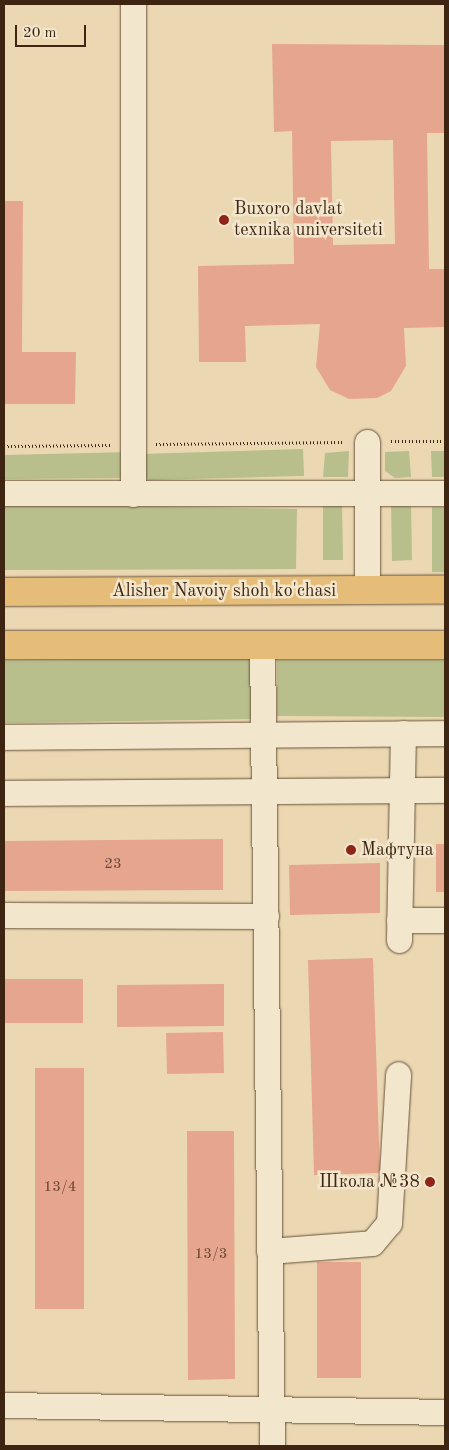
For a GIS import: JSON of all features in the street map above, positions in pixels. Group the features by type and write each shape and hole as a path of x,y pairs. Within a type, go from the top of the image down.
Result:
{"main road":[{"name":"Alisher Navoiy shoh ko'chasi","path":"4,592 445,590"},
{"path":"4,645 445,645"}],"street":[{"path":"133,4 133,494"},
{"path":"367,442 367,590"},
{"path":"4,493 445,493"},
{"path":"262,644 272,1446"},
{"path":"4,737 262,733 445,733"},
{"path":"402,733 399,930 445,920"},
{"path":"4,793 445,790"},
{"path":"4,916 266,916"},
{"path":"269,1251 372,1244 389,1223 398,1074"},
{"path":"4,1405 271,1407 445,1412"}],"path":[{"path":"4,446 445,441"}],"green space":[{"path":"303,449 304,476 149,480 142,474 141,454"},
{"path":"349,451 348,477 323,477 325,453"},
{"path":"409,451 411,477 395,478 385,471 385,452"},
{"path":"431,451 445,451 445,477 432,477"},
{"path":"132,452 130,478 4,479 4,455"},
{"path":"391,499 411,500 412,560 392,561"},
{"path":"323,500 342,500 343,560 323,560"},
{"path":"4,504 297,509 296,569 4,570"},
{"path":"432,507 445,507 445,572 432,572"},
{"path":"255,657 257,719 4,723 4,660"},
{"path":"277,660 445,660 445,717 277,716"}],"building":[{"path":"272,44 445,45 445,133 427,133 429,269 445,269 445,327 404,328 406,366 391,391 377,398 349,399 330,390 316,367 320,324 245,326 246,362 199,362 198,266 294,264 292,131 274,132","holes":["393,140 395,244 333,245 331,141"]},
{"path":"4,201 23,201 22,352 76,352 75,404 4,404"},
{"path":"223,839 223,890 4,891 4,841"},
{"path":"436,844 445,844 445,892 436,892"},
{"path":"380,863 380,913 290,915 289,865"},
{"path":"373,958 380,1173 314,1175 308,960"},
{"path":"4,979 83,979 83,1023 4,1023"},
{"path":"224,984 224,1026 117,1027 117,985"},
{"path":"223,1032 224,1073 167,1074 166,1033"},
{"path":"35,1068 84,1068 84,1309 35,1309"},
{"path":"187,1131 234,1131 235,1379 188,1380"},
{"path":"317,1262 361,1262 361,1378 317,1378"}],"place":[{"name":"Buxoro davlat texnika universiteti","path":"224,220"},
{"name":"Мафтуна","path":"351,850"},
{"name":"Школа №38","path":"430,1182"}]}
